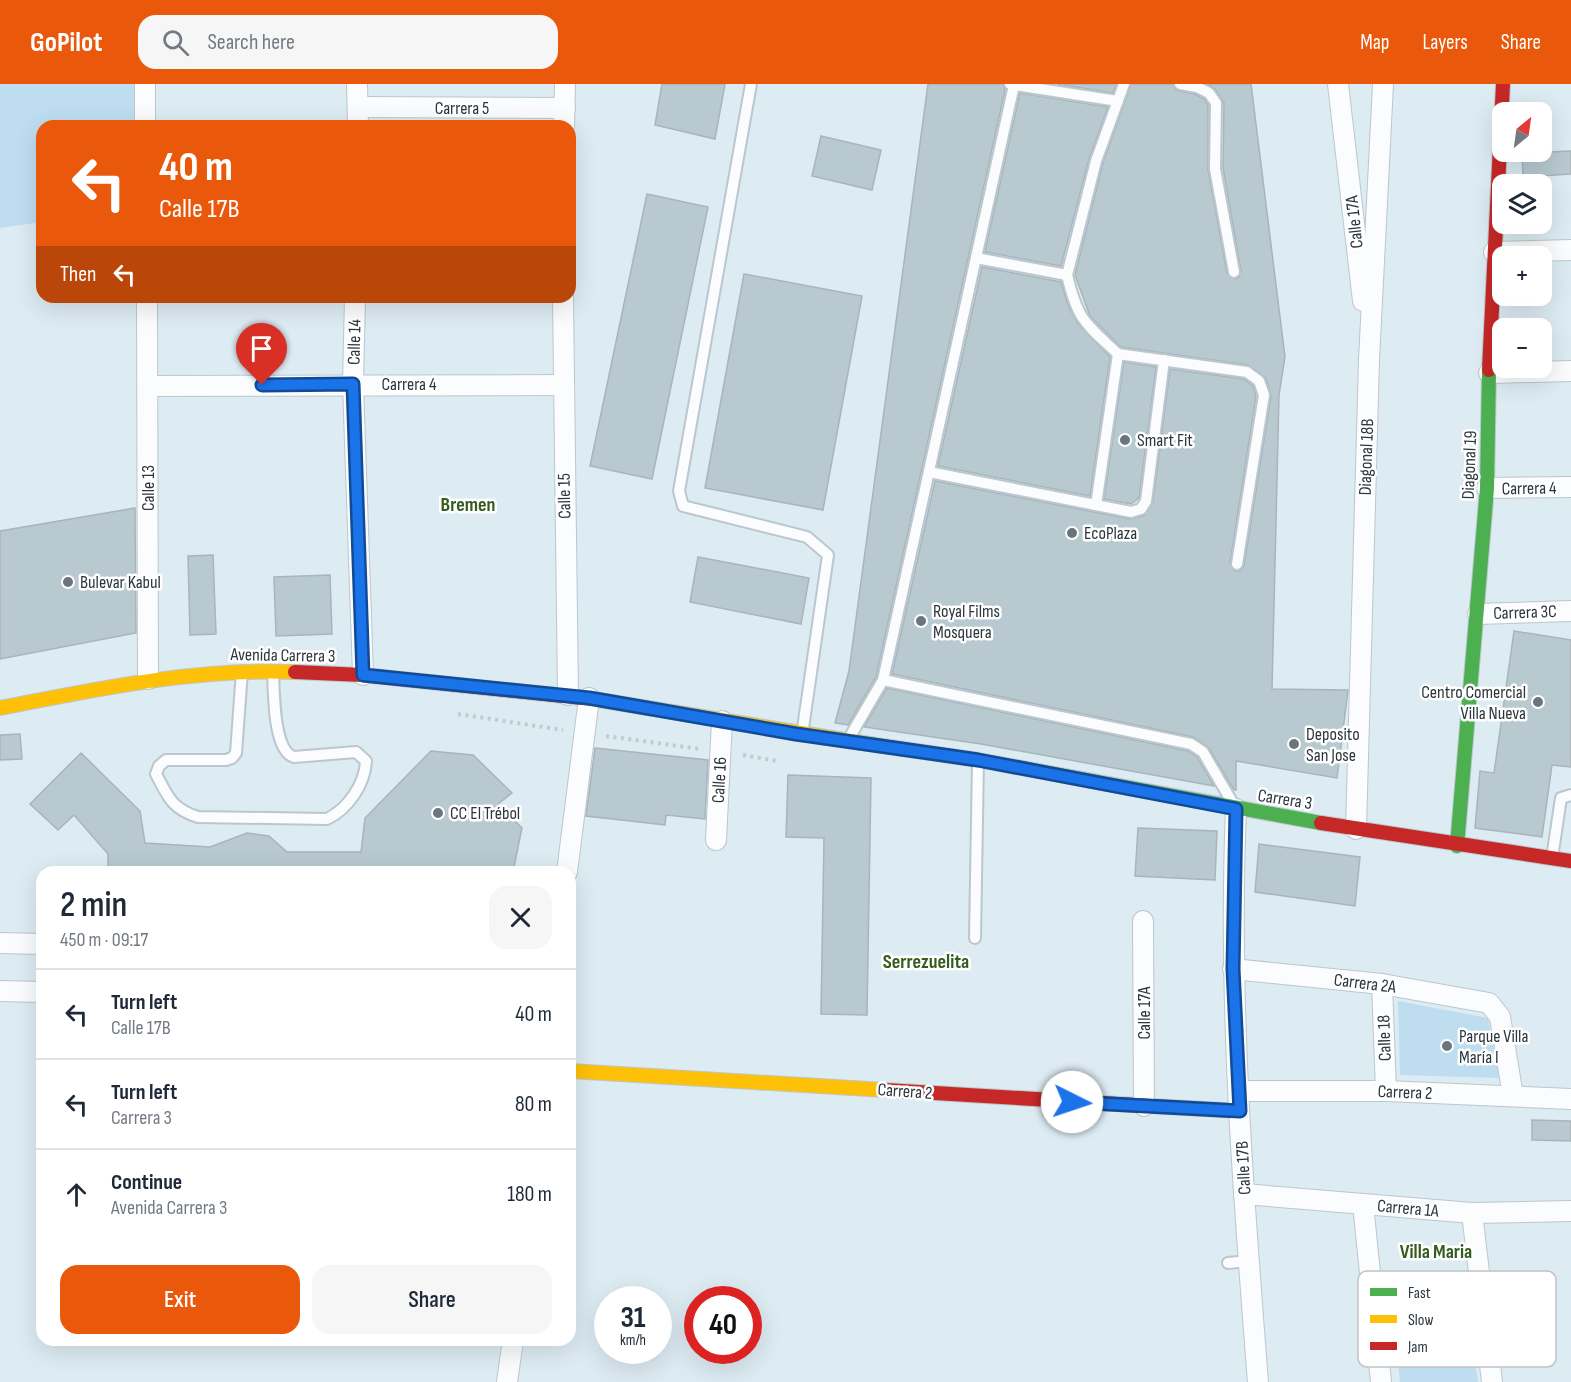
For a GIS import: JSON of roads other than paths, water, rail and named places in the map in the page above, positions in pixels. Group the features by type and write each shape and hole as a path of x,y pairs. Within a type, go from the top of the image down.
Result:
{"main road":[{"name":"Diagonal 19","path":"1494,246 1503,84"},
{"name":"Diagonal 19","path":"1457,846 1487,489 1492,306"},
{"name":"Avenida Carrera 3","path":"0,708 148,679 242,670 363,675 568,694"},
{"name":"Carrera 3","path":"568,694 802,735 978,760 1236,809 1457,846 1571,861"},
{"name":"Carrera 2","path":"576,1071 1144,1106 1240,1101"}],"street":[{"path":"145,84 145,120"},
{"path":"357,84 358,117"},
{"path":"565,84 565,117"},
{"name":"Calle 17A","path":"1338,84 1369,360"},
{"name":"Diagonal 18B","path":"1356,829 1369,360 1383,84"},
{"name":"Carrera 5","path":"358,117 565,117"},
{"path":"1552,250 1571,250"},
{"name":"Calle 13","path":"147,303 148,679"},
{"name":"Calle 14","path":"355,303 353,384 363,675"},
{"name":"Calle 15","path":"563,303 562,385 568,694"},
{"path":"1490,373 1571,371"},
{"name":"Carrera 4","path":"149,386 562,385"},
{"name":"Carrera 4","path":"1487,489 1571,487"},
{"name":"Carrera 3C","path":"1478,614 1571,611"},
{"path":"568,866 589,698"},
{"name":"Calle 16","path":"716,840 722,721"},
{"name":"Calle 17B","path":"1236,809 1233,969 1248,1261 1258,1382"},
{"name":"Calle 17A","path":"1143,921 1144,1106"},
{"path":"0,943 36,944"},
{"name":"Carrera 2A","path":"1233,969 1382,984 1489,1003 1500,1017 1513,1096"},
{"name":"Calle 18","path":"1382,984 1386,1091"},
{"path":"0,991 36,992"},
{"name":"Carrera 2","path":"1240,1101 1386,1091 1571,1099"},
{"name":"Carrera 1A","path":"1244,1194 1472,1213 1571,1211"},
{"path":"1363,1204 1370,1271"},
{"path":"1472,1213 1479,1271"},
{"path":"507,1382 512,1346"},
{"path":"1380,1367 1382,1382"},
{"path":"1490,1367 1492,1382"}],"lane":[{"path":"750,84 679,491 683,506 807,537 828,555 802,735"},
{"path":"848,741 883,680 1012,84 1118,101"},
{"path":"1124,84 1096,161 1067,275 1074,307 1083,322 1118,354 1247,372 1259,381 1264,395 1237,564"},
{"path":"1180,84 1198,86 1209,93 1216,103 1215,169 1234,272"},
{"path":"976,258 1067,275"},
{"path":"1096,505 1118,354"},
{"path":"929,472 1131,512 1141,509 1146,501 1164,360"},
{"path":"242,670 236,753 232,758 226,760 166,760 159,766 156,774 171,801 180,812 198,817 327,819 343,811 365,773 366,761 356,752 294,758 287,755 279,735 273,671"},
{"path":"883,680 1191,744 1203,752 1236,809"},
{"path":"975,938 978,760"},
{"path":"1552,859 1561,798 1571,795"},
{"path":"1228,1263 1248,1261"}],"place":[{"name":"Smart Fit","path":"1125,440"},
{"name":"EcoPlaza","path":"1072,533"},
{"name":"Bulevar Kabul","path":"68,582"},
{"name":"Royal Films Mosquera","path":"921,621"},
{"name":"Centro Comercial Villa Nueva","path":"1538,702"},
{"name":"Deposito San Jose","path":"1294,744"},
{"name":"CC El Trébol","path":"438,813"},
{"name":"Parque Villa María I","path":"1447,1046"}],"district":[{"name":"Bremen","path":"468,504"},
{"name":"Serrezuelita","path":"926,961"},
{"name":"Villa Maria","path":"1436,1251"}]}
